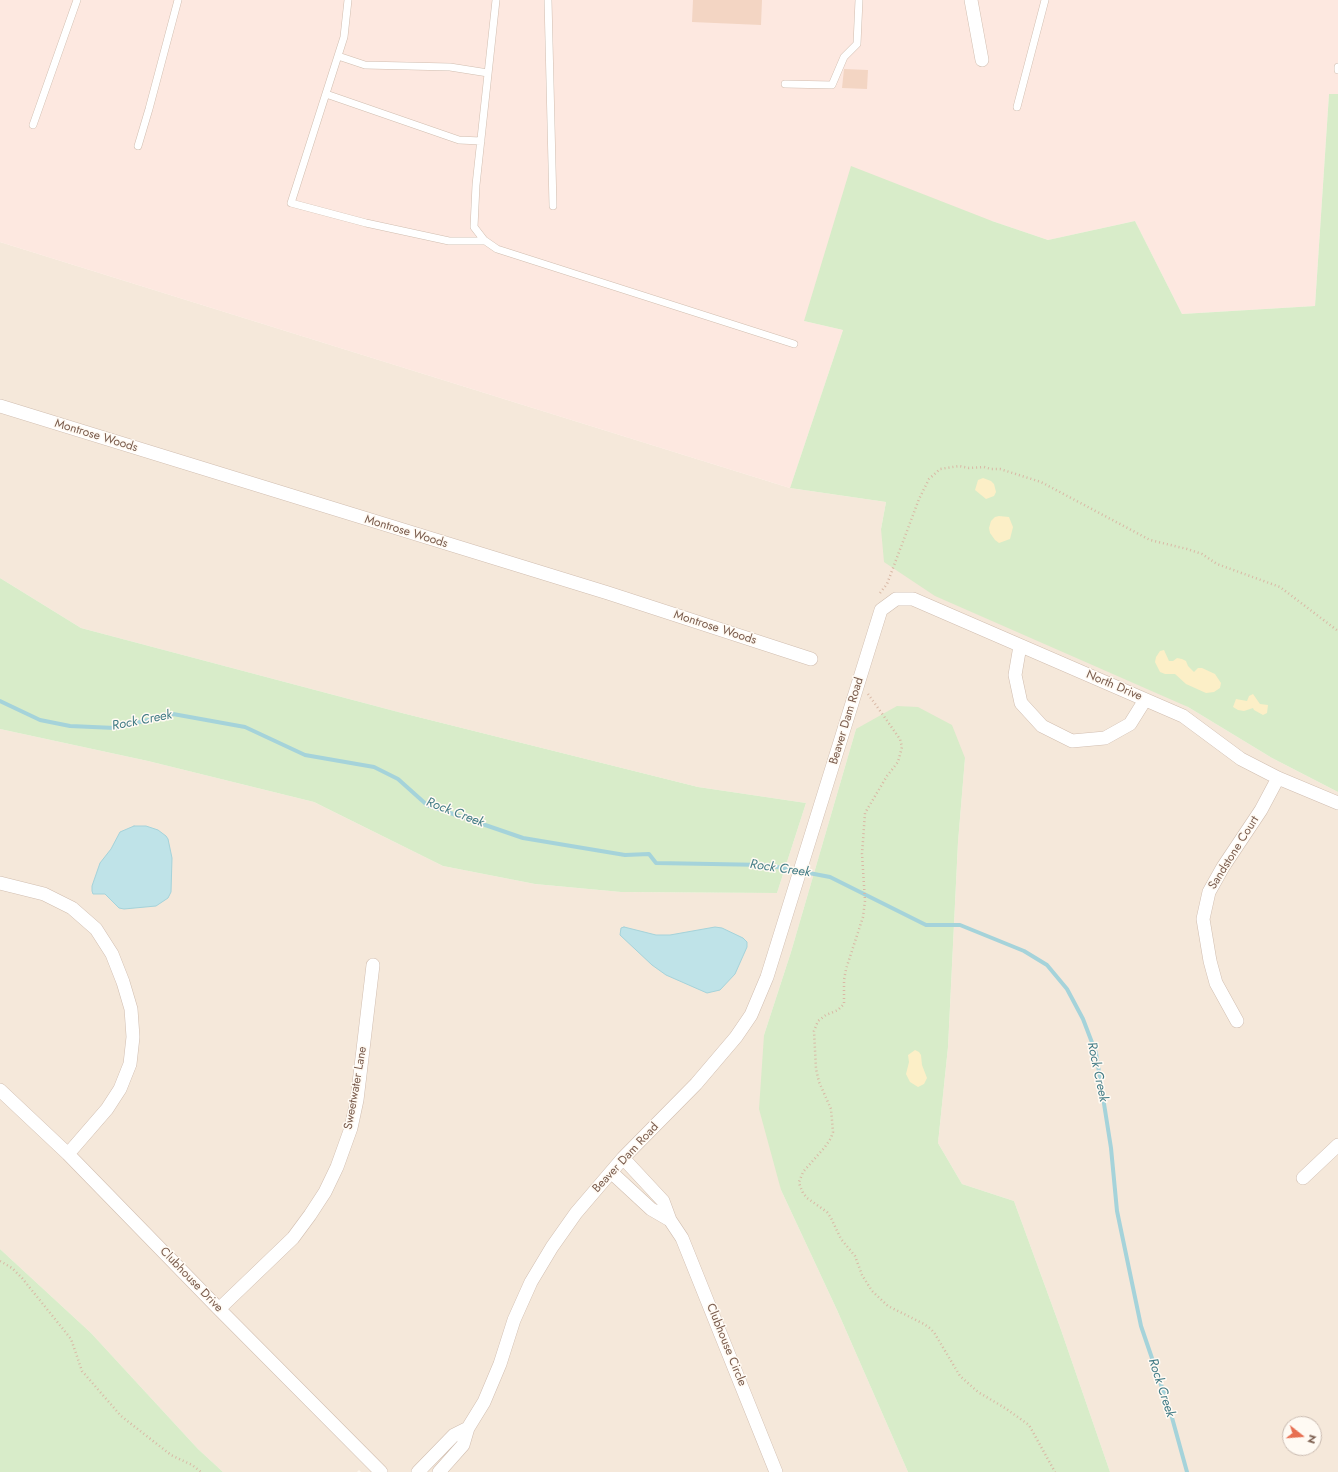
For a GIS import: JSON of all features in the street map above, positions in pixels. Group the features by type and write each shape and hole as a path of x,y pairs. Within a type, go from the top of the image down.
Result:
{"street":[{"path":"971,0 982,60"},
{"name":"Montrose Woods","path":"0,406 608,593 811,658"},
{"name":"North Drive","path":"881,610 896,599 913,599 1184,716 1241,759 1278,778 1338,803"},
{"name":"Beaver Dam Road","path":"439,1472 464,1445 468,1428 484,1402 500,1364 514,1320 531,1282 552,1247 576,1213 611,1172 696,1084 736,1037 751,1015 767,977 793,896 881,610"},
{"path":"1020,646 1015,675 1021,703 1042,726 1072,741 1105,738 1130,724 1145,700"},
{"name":"Sandstone Court","path":"1237,1021 1216,983 1210,961 1203,918 1209,892 1222,867 1261,810 1278,778"},
{"path":"0,883 44,894 72,908 96,929 112,954 123,982 131,1009 133,1037 130,1064 120,1089 107,1109 68,1154"},
{"name":"Sweetwater Lane","path":"219,1309 293,1238 325,1192 337,1167 351,1128 357,1100 373,965"},
{"name":"Clubhouse Drive","path":"0,1090 68,1154 381,1472"},
{"path":"1303,1178 1338,1145"},
{"name":"Clubhouse Circle","path":"624,1158 663,1201 670,1220 682,1238 776,1472"},
{"name":"Clubhouse Circle","path":"611,1172 651,1209 670,1220"},
{"name":"Beaver Dam Road","path":"418,1472 454,1435 468,1428"}],"lane":[{"path":"33,125 76,0"},
{"path":"138,146 152,102 178,0"},
{"path":"348,0 344,37 291,203 366,223 450,241 484,241"},
{"path":"496,0 476,185 474,227 484,241 497,249 794,344"},
{"path":"548,0 552,206"},
{"path":"785,84 832,85 844,57 857,44 860,0"},
{"path":"1016,107 1045,0"},
{"path":"338,56 366,65 450,67 488,73"},
{"path":"326,94 459,140 481,141"}],"path":[{"path":"913,516 929,478 940,469 960,466 1000,469 1041,482 1054,488 1150,540 1174,545 1202,554 1217,564 1280,586 1338,631"},
{"path":"859,681 900,739 902,747 898,762 887,776 865,813 862,854 865,900 863,917 846,969 844,980 844,1004 838,1010 826,1015 818,1021 814,1031 816,1069 819,1082 831,1109 833,1132 825,1147 808,1165 800,1177 800,1186 803,1193 813,1204 821,1208 831,1218 841,1239 855,1256 867,1284 879,1299 897,1312 924,1324 931,1329 960,1376 978,1392 1001,1405 1029,1425 1055,1472"},
{"path":"0,1261 12,1268 22,1278 72,1339 82,1371 121,1416 171,1455 192,1465 201,1472"}],"shaded area":[{"path":"0,0 1338,0 1338,94 1329,94 1315,306 1182,314 1135,221 1048,240 992,221 804,321 843,330 790,488 0,242"},
{"name":"Rock Creek","path":"0,242 790,488 886,502 881,529 1188,707 1272,758 1338,792 1338,1472 1110,1472 1060,1327 1014,1201 962,1184 938,1143 948,1047 958,842 965,758 856,729 791,952 764,1035 781,1190 837,1310 908,1472 361,1472 359,1470 357,1472 223,1472 198,1449 91,1333 0,1249 0,729 148,761 314,802 443,866 535,884 621,892 777,893 806,803 698,787 402,713 81,628 0,578"}],"green space":[{"path":"1329,94 1338,94 1338,792 1272,758 1188,707 935,596 884,562 881,529 886,502 790,488 843,330 804,321 851,166 992,221 1048,240 1135,221 1182,314 1315,306"},
{"path":"0,578 81,628 402,713 698,787 806,803 777,893 621,892 535,884 443,866 314,802 148,761 0,729"},
{"path":"897,706 918,707 952,725 965,758 958,842 948,1047 938,1143 962,1184 1014,1201 1060,1327 1110,1472 908,1472 837,1310 781,1190 759,1109 764,1035 791,952 856,729"},
{"path":"0,1249 91,1333 198,1449 223,1472 0,1472"}],"sand":[{"path":"983,478 994,484 996,492 994,496 986,499 975,490 978,480"},
{"path":"995,517 1009,517 1013,527 1010,539 999,543 990,533 989,528 991,521"},
{"path":"1164,650 1169,661 1173,661 1177,658 1182,659 1186,661 1188,666 1194,672 1198,668 1202,668 1215,674 1221,683 1220,688 1214,692 1206,693 1186,684 1175,674 1165,674 1160,672 1155,662 1160,651"},
{"path":"1253,694 1260,704 1268,705 1267,713 1263,715 1253,708 1244,711 1233,707 1236,699 1247,701 1249,696"},
{"path":"915,1050 921,1055 922,1065 927,1078 924,1084 918,1087 910,1082 906,1074 909,1062 908,1055"}],"water":[{"path":"134,826 146,826 158,830 168,839 172,858 171,892 168,898 156,906 124,909 119,908 105,894 93,894 92,886 100,863 111,849 120,832"},
{"path":"624,927 656,935 670,935 715,927 722,928 743,938 747,942 747,947 735,974 720,990 707,993 666,975 652,965 620,935 621,928"}],"building":[{"path":"693,0 762,0 761,25 692,22"},
{"path":"844,69 868,70 867,89 842,88"}],"waterway":[{"name":"Rock Creek","path":"0,701 40,720 70,726 115,728 173,714 245,727 305,755 374,767 398,779 427,805 523,838 625,855 649,854 656,863 767,865 830,877 926,925 960,925 1024,951 1047,965 1067,989 1083,1019 1096,1053 1111,1148 1117,1211 1141,1326 1171,1414 1187,1472"}]}
